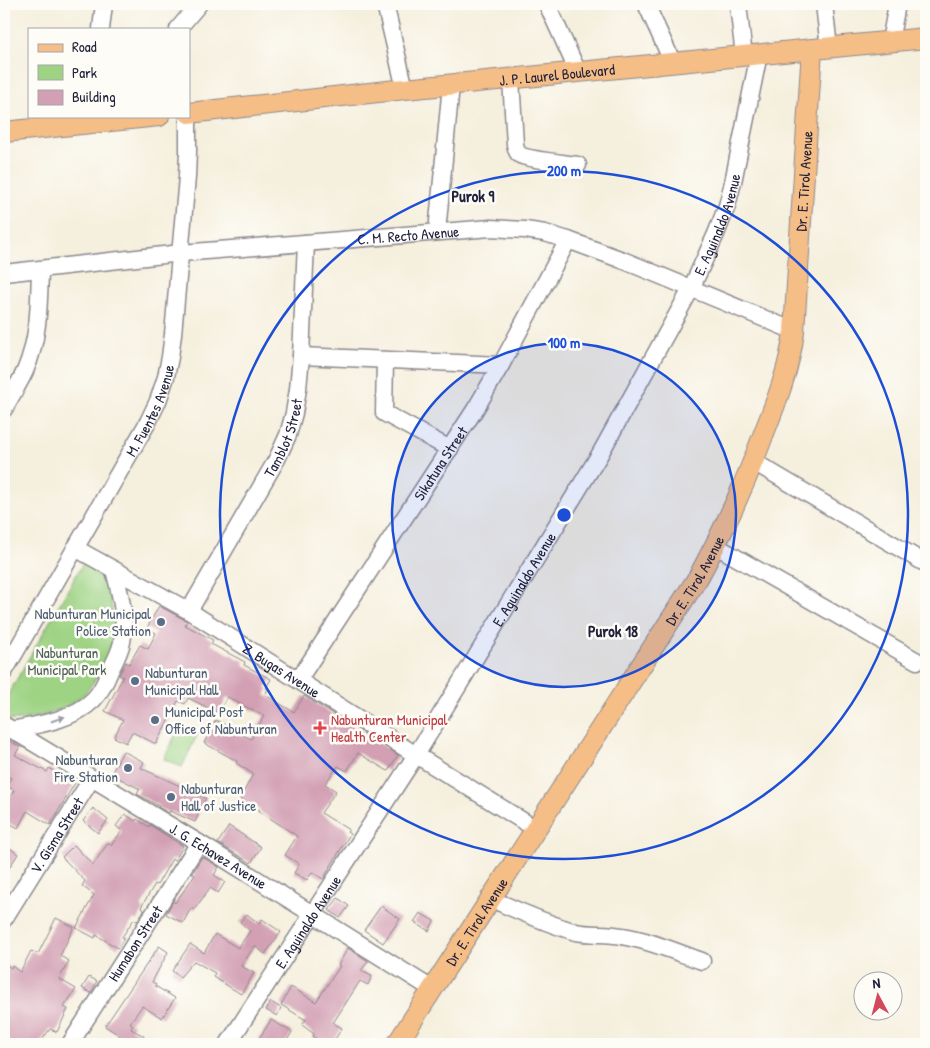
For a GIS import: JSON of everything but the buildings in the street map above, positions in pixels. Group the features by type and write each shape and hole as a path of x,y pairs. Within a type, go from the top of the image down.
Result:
{"main road":[{"name":"J. P. Laurel Boulevard","path":"190,115 405,89 926,38"},
{"name":"Dr. E. Tirol Avenue","path":"397,1044 700,576 734,508 754,462 782,385 792,350 821,48"},
{"path":"4,132 108,119 133,118"}],"street":[{"path":"101,28 104,4"},
{"path":"179,28 190,12 199,4"},
{"path":"385,4 405,89"},
{"path":"547,4 578,72"},
{"path":"646,4 673,63"},
{"name":"E. Aguinaldo Avenue","path":"228,1044 416,755 600,454 691,289 716,234 733,182 751,55 738,4"},
{"path":"821,48 824,4"},
{"path":"890,42 897,4"},
{"path":"511,79 515,144 518,152 522,156 530,158 578,165"},
{"path":"437,232 451,85"},
{"name":"M. Fuentes Avenue","path":"4,672 136,443 158,401 166,377 170,357 181,253 188,152 188,118"},
{"name":"C. M. Recto Avenue","path":"4,273 181,253 491,228 525,230 568,240 625,260 794,331"},
{"name":"Sikatuna Street","path":"299,679 476,408 568,240"},
{"name":"Tamblot Street","path":"189,610 277,459 288,435 294,413 301,356 306,243"},
{"path":"4,409 21,379 31,354 38,320 40,270"},
{"path":"301,356 500,366"},
{"path":"385,360 384,413 450,449"},
{"path":"754,462 923,562"},
{"path":"716,546 917,661"},
{"name":"Z. Bugas Avenue","path":"75,548 189,610 536,829"},
{"path":"7,728 52,721 70,714 83,708 102,690 122,643 123,631 120,596 114,570"},
{"name":"J. G. Echavez Avenue","path":"7,728 199,843 432,989"},
{"name":"V. Gisma Street","path":"4,919 92,778"},
{"name":"Humabon Street","path":"70,1044 199,843"},
{"path":"491,899 536,919 580,933 604,934 642,940 702,961"}],"green space":[{"name":"Nabunturan Municipal Park","path":"83,563 101,576 111,601 114,632 106,660 85,693 68,706 36,717 4,720 4,702"},
{"path":"180,725 198,733 182,767 164,759"}],"place":[{"name":"Nabunturan Municipal Police Station","path":"161,622"},
{"name":"Nabunturan Municipal Hall","path":"135,681"},
{"name":"Municipal Post Office of Nabunturan","path":"155,720"},
{"name":"Nabunturan Municipal Health Center","path":"320,728"},
{"name":"Nabunturan Fire Station","path":"128,768"},
{"name":"Nabunturan Hall of Justice","path":"171,797"}],"district":[{"name":"Purok 9","path":"473,196"},
{"name":"Purok 18","path":"613,631"}]}
